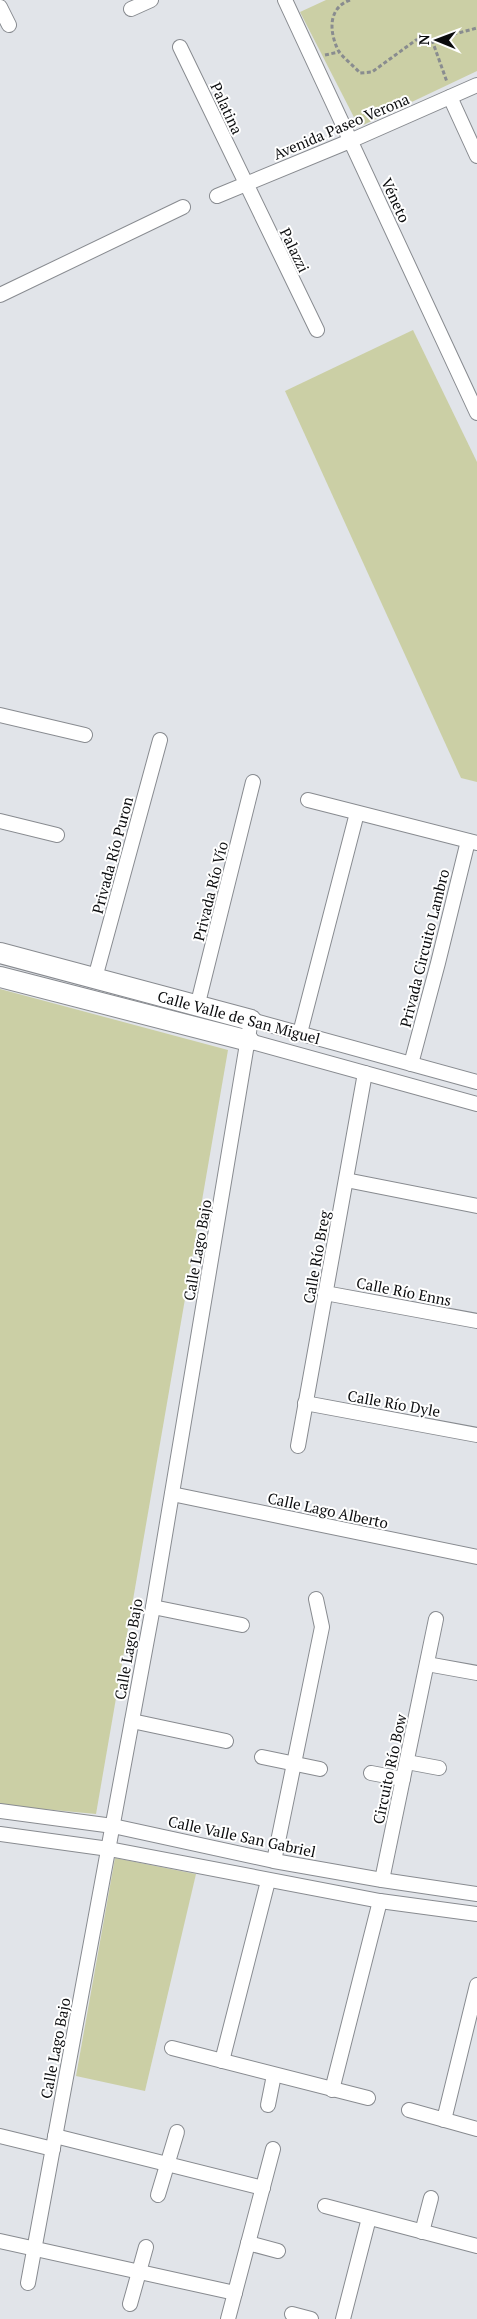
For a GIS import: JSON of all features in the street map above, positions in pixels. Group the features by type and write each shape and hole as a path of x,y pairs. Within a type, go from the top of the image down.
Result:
{"street":[{"path":"131,9 151,0"},
{"name":"Véneto","path":"286,1 475,406"},
{"path":"0,7 9,25"},
{"name":"Palatina","path":"180,47 244,184"},
{"name":"Avenida Paseo Verona","path":"217,196 350,141 477,84"},
{"path":"452,96 477,156"},
{"name":"Palazzi","path":"244,184 317,330"},
{"path":"0,296 183,207"},
{"path":"0,715 85,735"},
{"name":"Privada Río Puron","path":"95,978 160,740"},
{"name":"Privada Río Vío","path":"197,1007 253,782"},
{"name":"Privada Circuito Lambro","path":"308,800 472,842 411,1064"},
{"path":"300,1034 357,813"},
{"path":"0,821 57,834"},
{"name":"Calle Valle de San Miguel","path":"0,953 477,1082"},
{"name":"Calle Valle de San Miguel","path":"0,976 249,1041 477,1104"},
{"name":"Calle Lago Bajo","path":"28,2283 153,1607 251,1020"},
{"name":"Calle Río Breg","path":"298,1446 365,1073"},
{"path":"346,1180 477,1206"},
{"name":"Calle Río Enns","path":"325,1293 477,1321"},
{"name":"Calle Río Dyle","path":"305,1404 477,1434"},
{"name":"Calle Lago Alberto","path":"172,1494 477,1557"},
{"path":"274,1861 322,1627 316,1599"},
{"path":"153,1607 242,1625"},
{"name":"Circuito Río Bow","path":"382,1880 436,1619"},
{"path":"427,1664 477,1673"},
{"path":"132,1721 226,1741"},
{"path":"262,1757 320,1769"},
{"path":"407,1762 439,1768"},
{"path":"371,1773 403,1779"},
{"name":"Calle Valle San Gabriel","path":"0,1810 113,1826 274,1861 477,1894"},
{"path":"0,1834 109,1849 380,1901 477,1914"},
{"path":"222,2061 268,1881"},
{"path":"332,2090 380,1901"},
{"path":"444,2120 477,1985"},
{"path":"172,2048 368,2098"},
{"path":"268,2105 274,2075"},
{"path":"409,2110 477,2129"},
{"path":"158,2196 177,2132"},
{"path":"0,2136 54,2143 168,2163 263,2188"},
{"path":"228,2319 274,2149"},
{"path":"422,2232 431,2198"},
{"path":"325,2206 477,2246"},
{"path":"343,2319 369,2218"},
{"path":"0,2241 34,2250 139,2270 235,2293"},
{"path":"248,2243 278,2250"},
{"path":"130,2304 146,2247"},
{"path":"292,2314 311,2319"}],"path":[{"path":"350,0 334,10 332,18 333,33 339,52 360,74 372,72 416,40 432,40 477,28"},
{"path":"432,40 441,70 452,96"}],"green space":[{"path":"326,0 477,0 477,71 359,127 300,12"},
{"path":"413,330 477,462 477,782 461,778 285,391"},
{"path":"0,989 228,1050 96,1814 0,1805"},
{"path":"115,1858 196,1874 145,2091 76,2076"}]}
